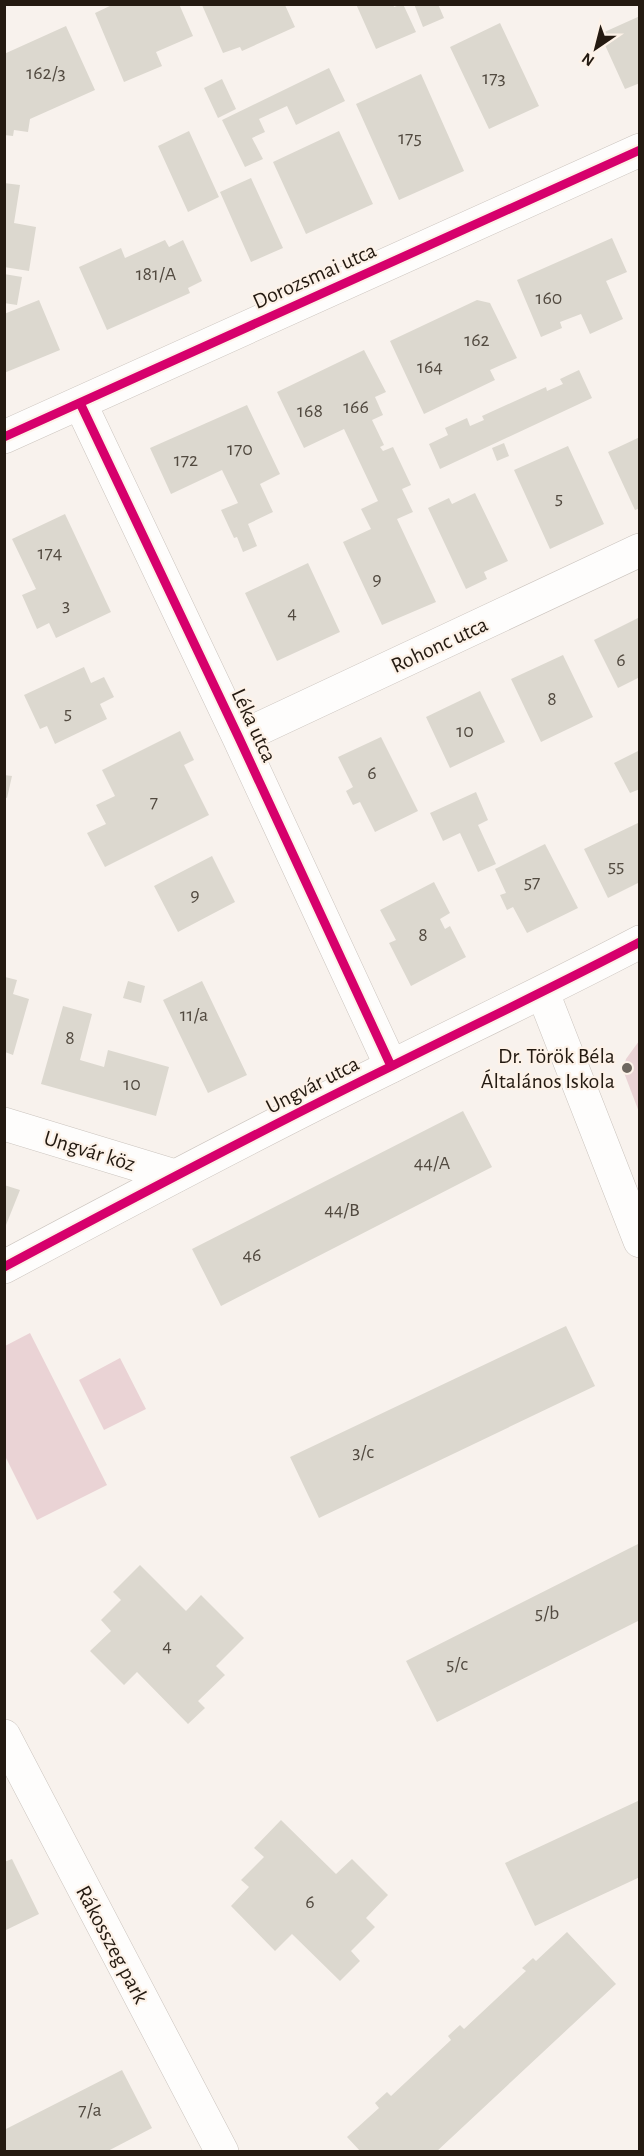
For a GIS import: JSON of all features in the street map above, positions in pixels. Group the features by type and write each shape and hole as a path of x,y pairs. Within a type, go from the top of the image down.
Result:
{"street":[{"name":"Dorozsmai utca","path":"4,437 639,150"},
{"name":"Léka utca","path":"80,403 391,1066"},
{"name":"Rohonc utca","path":"239,738 639,550"},
{"name":"Ungvár utca","path":"4,1267 175,1176 391,1066 543,993 639,942"},
{"path":"543,993 639,1240"},
{"name":"Ungvár köz","path":"4,1124 175,1176"},
{"name":"Rákosszeg park","path":"4,1736 222,2151"}],"shaded area":[{"path":"639,1041 639,1112 623,1070 626,1059"},
{"path":"30,1333 107,1485 37,1520 5,1456 5,1346"},
{"path":"120,1358 146,1409 104,1430 79,1380"}],"building":[{"path":"114,4 179,4 193,36 156,52 162,66 124,82 95,13"},
{"path":"356,4 393,4 394,7 403,4 416,32 376,49"},
{"path":"414,4 438,4 444,18 423,27"},
{"path":"202,5 285,5 295,27 242,51 240,47 223,53"},
{"path":"640,16 640,83 625,89 600,34"},
{"path":"500,23 539,106 489,129 450,47"},
{"path":"66,26 95,90 30,119 28,132 14,130 13,136 4,135 4,54"},
{"path":"329,68 345,101 296,125 287,106 259,119 265,132 252,138 263,159 245,167 222,120"},
{"path":"421,74 464,171 399,200 356,104"},
{"path":"222,79 236,109 218,118 204,88"},
{"path":"189,131 219,197 188,212 158,146"},
{"path":"339,131 373,204 306,234 273,162"},
{"path":"251,178 283,248 251,262 220,192"},
{"path":"4,183 20,185 14,223 36,227 29,271 4,267"},
{"path":"612,238 627,272 606,281 623,319 590,334 581,314 560,322 562,328 541,337 517,280"},
{"path":"165,240 169,247 183,240 202,281 188,288 190,293 107,330 79,267 121,248 125,258"},
{"path":"4,274 22,277 17,305 4,303"},
{"path":"39,300 60,350 4,373 4,314"},
{"path":"477,300 490,303 517,358 490,370 495,380 424,414 390,341"},
{"path":"364,350 386,392 375,397 383,415 372,420 384,445 380,447 383,451 393,447 411,485 402,489 413,512 397,519 436,602 382,625 343,542 371,529 361,509 378,501 344,429 304,448 277,392"},
{"path":"579,370 592,398 440,469 429,444 448,435 445,428 467,418 470,426 484,420 482,416 546,387 547,391 563,384 560,379"},
{"path":"247,405 280,474 260,484 273,512 248,524 257,546 243,552 221,510 238,503 222,470 171,494 150,448"},
{"path":"640,437 640,508 635,510 608,452"},
{"path":"504,443 509,456 497,461 492,448"},
{"path":"568,446 604,524 550,549 514,470"},
{"path":"475,493 508,561 484,572 487,579 466,589 428,508 449,498 452,504"},
{"path":"65,514 111,612 56,638 49,623 37,629 22,595 36,589 12,539"},
{"path":"308,563 340,632 277,661 245,593"},
{"path":"640,617 640,677 618,688 594,640"},
{"path":"563,655 593,717 541,742 511,679"},
{"path":"84,667 91,683 104,677 114,697 100,704 107,719 55,744 47,726 40,729 24,695"},
{"path":"480,691 505,742 450,768 426,717"},
{"path":"180,731 194,760 184,765 209,815 105,867 87,833 106,824 96,805 115,796 102,770"},
{"path":"381,737 418,811 375,832 360,802 353,805 346,791 353,787 338,757"},
{"path":"640,750 640,789 630,793 614,763"},
{"path":"4,775 12,776 7,798 4,797"},
{"path":"476,792 488,820 478,825 496,864 478,872 460,833 443,841 430,813"},
{"path":"640,822 640,882 608,898 584,849"},
{"path":"545,844 578,908 527,933 513,907 507,910 500,895 506,893 495,869"},
{"path":"212,856 235,902 178,932 154,886"},
{"path":"434,882 450,913 440,919 445,929 450,926 466,957 411,986 389,943 396,940 380,910"},
{"path":"5,977 17,980 13,994 29,999 13,1055 5,1052"},
{"path":"128,981 145,986 141,1003 123,998"},
{"path":"202,981 247,1075 208,1093 163,1000"},
{"path":"63,1006 92,1014 80,1060 104,1067 108,1050 169,1067 156,1116 41,1084"},
{"path":"463,1111 492,1167 221,1306 192,1249"},
{"path":"4,1185 20,1190 4,1230"},
{"path":"566,1326 595,1386 319,1518 290,1457"},
{"path":"640,1543 640,1620 437,1722 406,1661"},
{"path":"140,1565 186,1611 201,1595 244,1638 216,1666 225,1675 198,1701 205,1708 188,1724 137,1672 124,1685 90,1651 111,1631 101,1620 121,1600 113,1592"},
{"path":"640,1800 640,1877 535,1926 505,1863"},
{"path":"281,1820 336,1874 352,1859 388,1895 366,1918 375,1927 351,1951 360,1961 340,1981 292,1934 275,1951 231,1906 249,1887 241,1880 264,1857 254,1848"},
{"path":"12,1859 39,1914 4,1931 4,1862"},
{"path":"567,1932 616,1984 436,2152 361,2152 347,2137 379,2108 375,2103 387,2092 391,2096 451,2040 448,2036 460,2025 464,2029 526,1971 522,1968 533,1958 536,1961"},
{"path":"122,2070 152,2128 106,2152 4,2152 4,2130"}],"cycle path":[{"path":"4,437 640,150"},
{"path":"80,403 391,1066"},
{"path":"4,1267 294,1115 640,942"}],"place":[{"name":"Dr. Török Béla Általános Iskola","path":"627,1068"}]}
